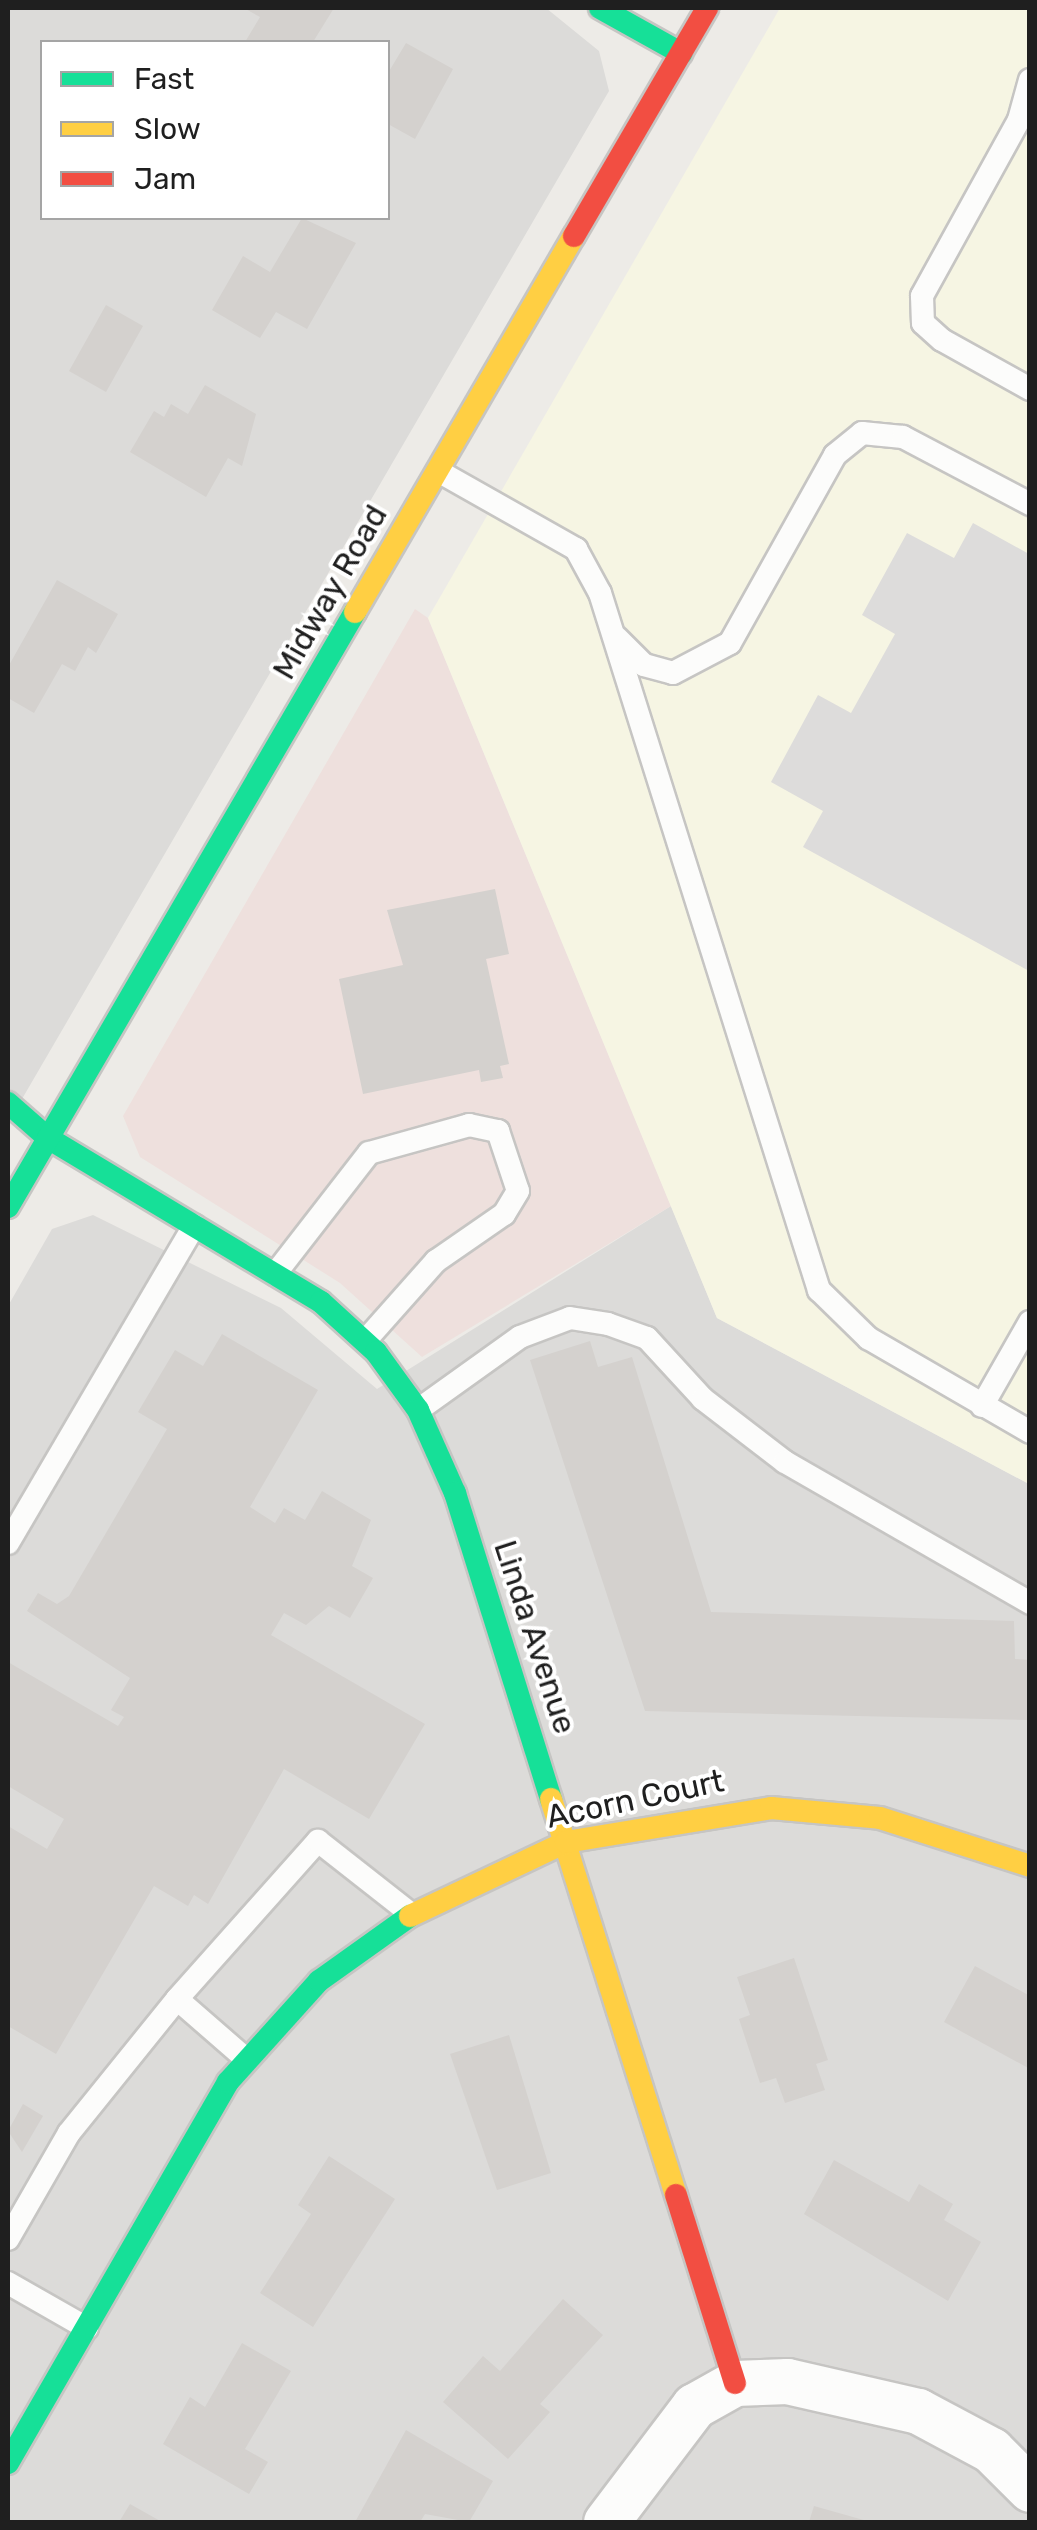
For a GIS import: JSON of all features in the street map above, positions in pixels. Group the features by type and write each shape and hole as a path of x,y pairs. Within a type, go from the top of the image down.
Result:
{"street":[{"path":"600,8 680,53"},
{"name":"Midway Road","path":"8,1207 707,8"},
{"name":"Linda Avenue","path":"8,1104 48,1138 275,1274 365,1341 418,1410 454,1493 735,2383"},
{"name":"Acorn Court","path":"8,2463 191,2138 246,2059 319,1981 410,1914 566,1842 716,1812 826,1810 934,1832 1030,1866"},
{"path":"606,2522 694,2406 735,2383 788,2382 918,2411 991,2450 1030,2490"}],"lane":[{"path":"1030,80 1019,120 922,296 923,322 942,340 1030,389"},
{"path":"614,636 644,665 673,673 730,643 835,455 862,433 903,437 1030,504"},
{"path":"438,471 576,549 614,636 819,1290 848,1324 1030,1432"},
{"path":"275,1274 369,1152 469,1125 498,1130 518,1191 504,1214 436,1261 365,1341"},
{"path":"8,1544 194,1226"},
{"path":"418,1410 520,1337 570,1318 608,1324 647,1338 702,1399 785,1462 1030,1603"},
{"path":"982,1406 1030,1322"},
{"path":"8,2239 69,2132 177,1999 318,1841 410,1914"},
{"path":"177,1999 246,2059"},
{"path":"8,2283 87,2328"}],"shaded area":[{"path":"8,8 546,8 599,51 609,91 8,1123"},
{"path":"780,8 1029,8 1029,1484 717,1318 428,618"},
{"path":"973,523 1029,554 1029,971 803,847 823,811 771,782 818,695 851,713 895,634 862,615 907,533 954,558"},
{"path":"415,609 428,618 671,1206 422,1357 340,1283 140,1157 123,1116"},
{"path":"671,1206 717,1318 1029,1484 1029,2522 8,2522 8,1306 52,1229 93,1215 281,1308 377,1389"}],"building":[{"path":"244,8 334,8 314,40 246,40 260,17"},
{"path":"406,43 453,69 415,139 390,125 390,70"},
{"path":"301,220 356,243 307,329 276,312 260,338 212,310 243,256 270,272"},
{"path":"106,305 143,326 106,392 69,371"},
{"path":"205,385 256,414 242,466 228,458 206,497 130,452 154,411 164,417 171,404 188,414"},
{"path":"57,580 118,614 96,653 88,647 75,671 62,664 34,713 8,698 8,667"},
{"path":"495,889 509,954 486,959 509,1064 500,1066 503,1078 481,1082 479,1070 363,1094 339,979 403,965 387,910"},
{"path":"222,1334 318,1390 250,1507 275,1523 284,1508 305,1520 322,1491 371,1520 352,1566 373,1578 350,1618 329,1606 306,1625 284,1613 271,1635 425,1724 369,1819 284,1769 208,1904 194,1895 188,1906 154,1886 56,2054 8,2026 8,1826 47,1849 64,1819 8,1786 8,1662 118,1726 124,1717 111,1710 130,1678 27,1611 38,1593 57,1604 69,1596 167,1429 138,1412 175,1350 203,1366"},
{"path":"590,1341 598,1367 632,1357 711,1612 1014,1621 1015,1659 1030,1660 1030,1720 645,1711 530,1360"},
{"path":"794,1958 828,2060 816,2064 825,2090 785,2103 776,2078 760,2083 739,2019 750,2015 737,1977"},
{"path":"975,1966 1030,1996 1030,2069 944,2022"},
{"path":"509,2035 551,2173 497,2190 450,2054"},
{"path":"23,2104 43,2116 22,2152 8,2131"},
{"path":"329,2156 395,2199 313,2327 260,2293 311,2214 298,2205"},
{"path":"834,2160 909,2202 919,2184 953,2204 944,2220 981,2242 948,2301 804,2214"},
{"path":"563,2299 603,2335 540,2404 550,2412 508,2459 443,2402 483,2356 500,2371"},
{"path":"242,2343 291,2371 245,2449 268,2462 249,2494 163,2444 190,2397 205,2407"},
{"path":"406,2430 493,2481 469,2522 425,2514 420,2522 355,2522"},
{"path":"130,2504 162,2522 119,2522"},
{"path":"814,2506 867,2521 867,2522 809,2522"}],"traffic: fast":[{"path":"600,8 681,53"},
{"path":"8,1207 355,612"},
{"path":"8,1103 48,1138 321,1302 376,1352 418,1410 455,1493 551,1799"},
{"path":"8,2463 228,2082 319,1981 410,1916"}],"traffic: slow":[{"path":"355,612 574,236"},
{"path":"551,1799 676,2195"},
{"path":"410,1916 566,1842 771,1808 880,1818 1030,1866"}],"traffic: jam":[{"path":"574,236 707,8"},
{"path":"676,2195 735,2383"}]}
